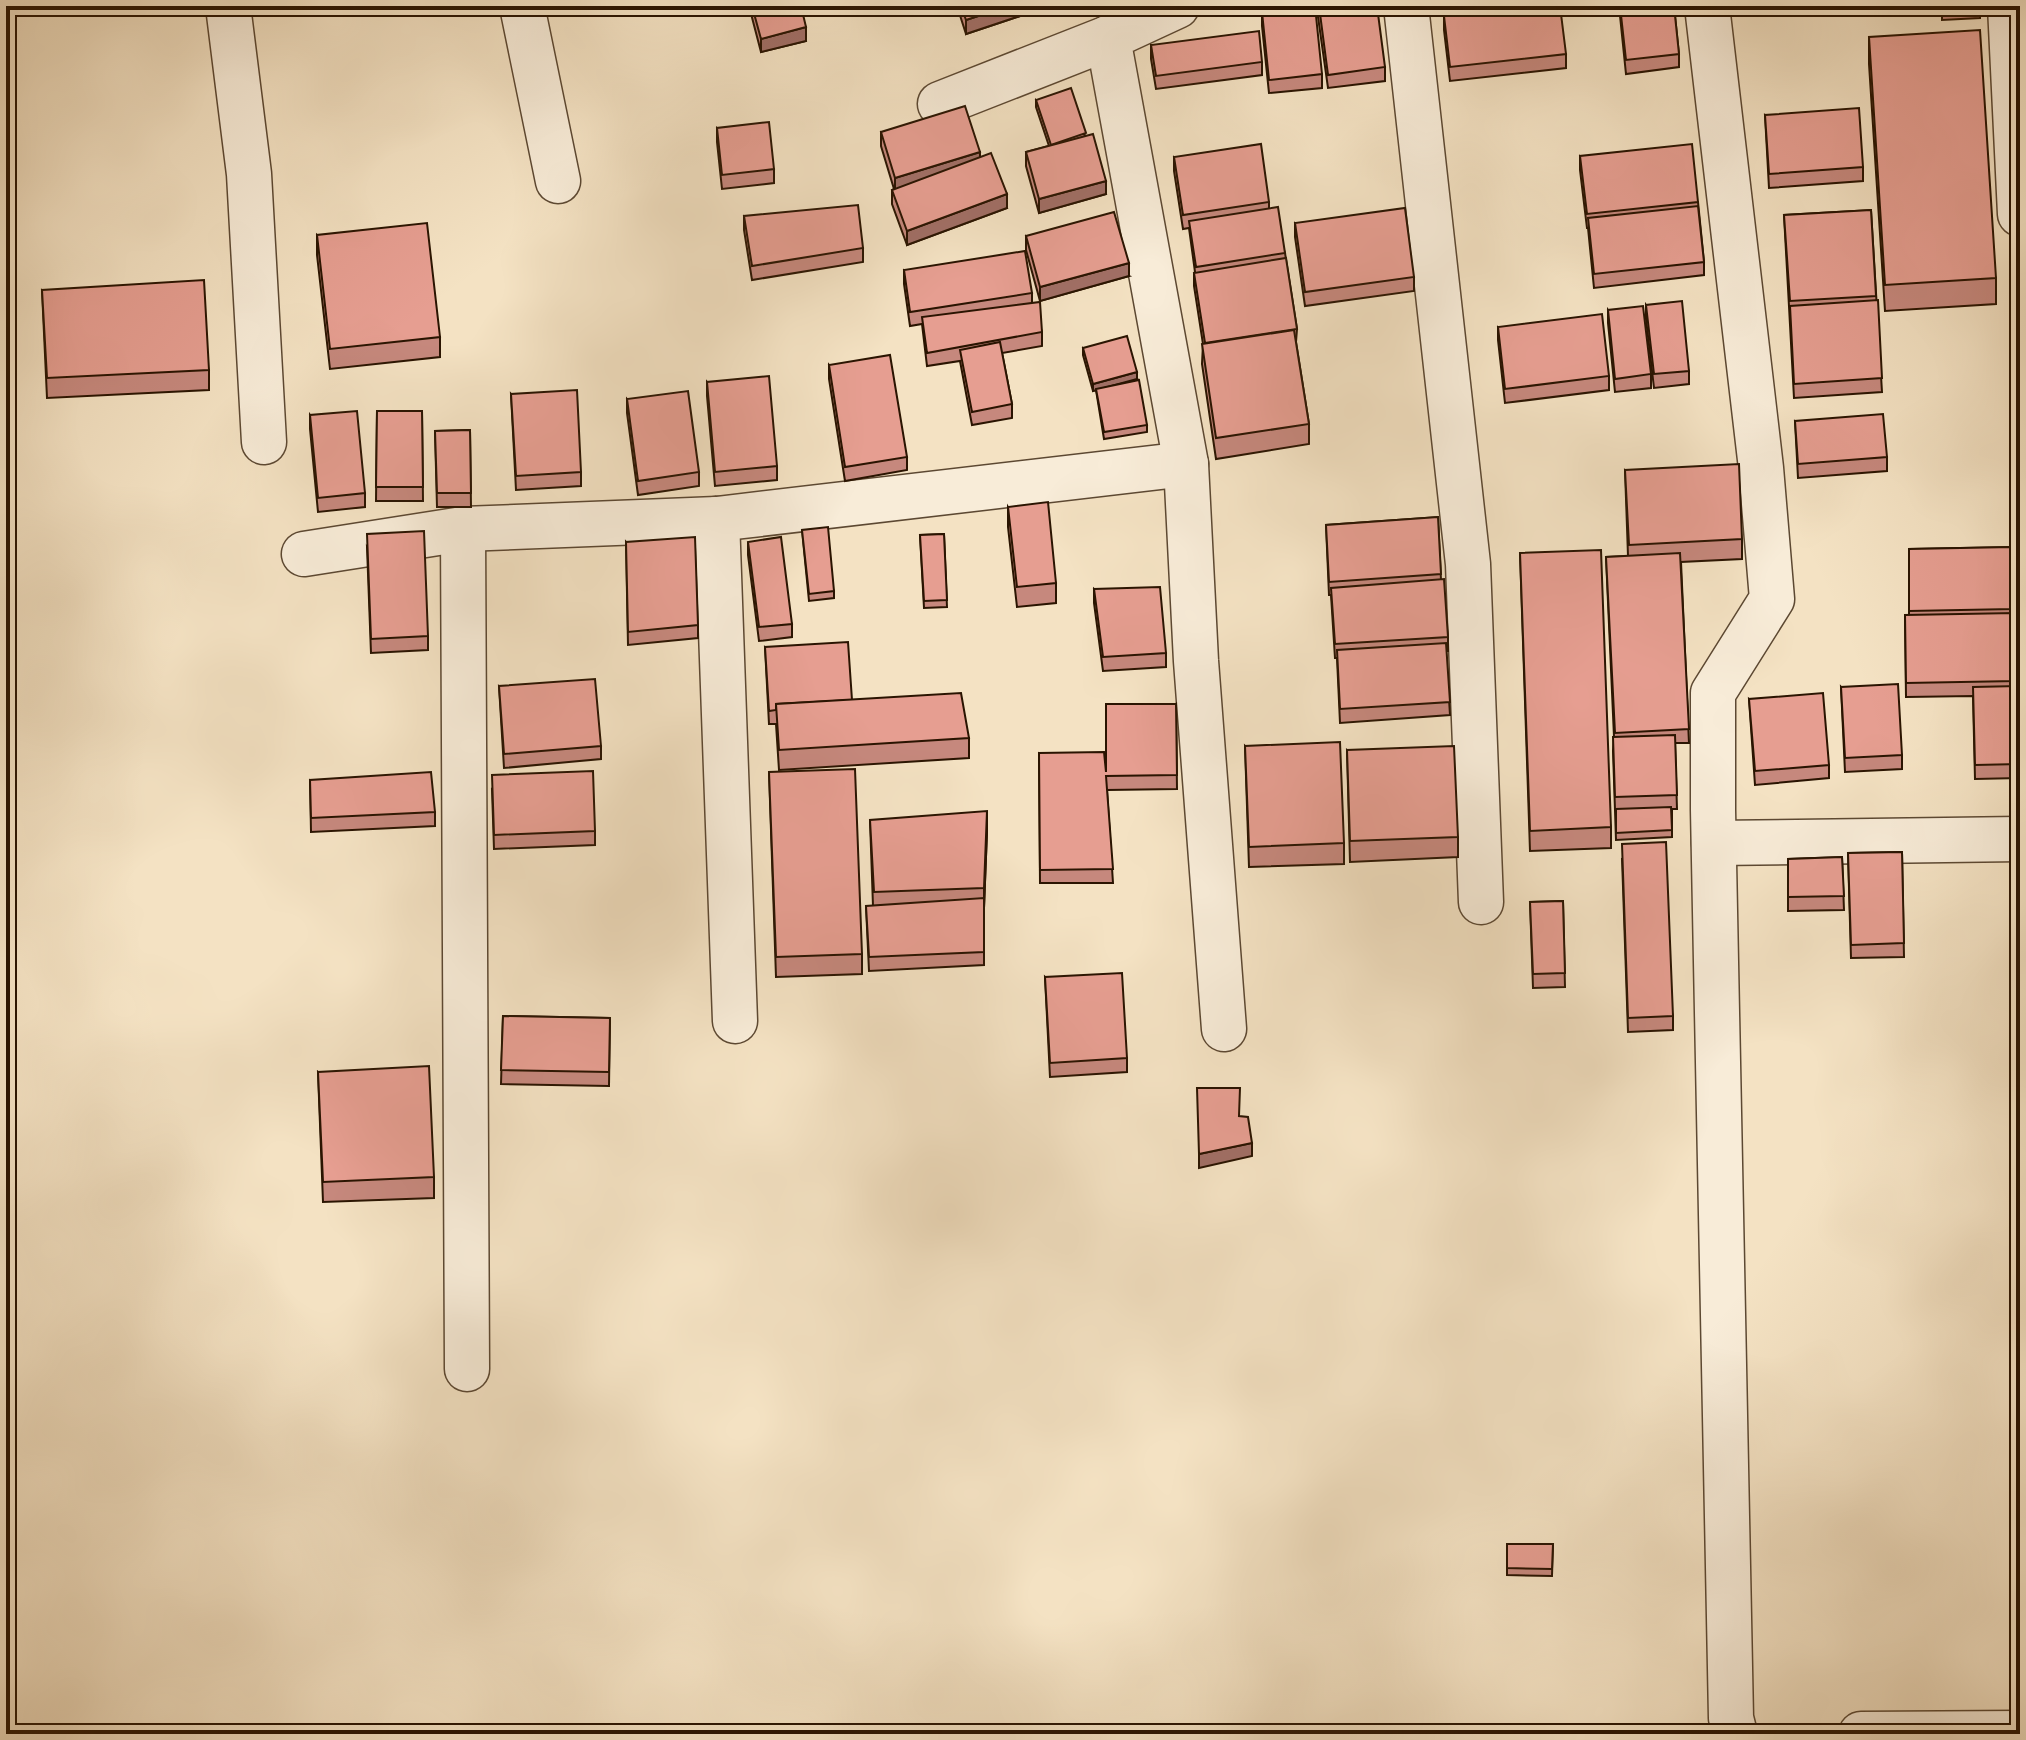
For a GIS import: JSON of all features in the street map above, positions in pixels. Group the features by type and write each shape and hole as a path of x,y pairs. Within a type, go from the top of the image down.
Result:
{"street":[{"path":"228,6 249,174 264,442"},
{"path":"522,6 558,181"},
{"path":"940,104 1108,38 1177,6"},
{"path":"1406,6 1468,564 1481,902"},
{"path":"1707,6 1761,468 1772,599 1713,693 1730,1702 1735,1734"},
{"path":"2010,6 2020,214"},
{"path":"1108,38 1186,464 1196,661 1224,1029"},
{"path":"304,554 463,529 717,519 1186,464"},
{"path":"717,519 735,1021"},
{"path":"463,529 467,1369"},
{"path":"1714,843 2020,839"},
{"path":"1861,1734 2020,1733"}],"building":[{"path":"752,6 801,6 806,27 761,39"},
{"path":"961,6 1009,6 966,20"},
{"path":"1315,6 1322,74 1269,80 1262,12"},
{"path":"1319,6 1377,6 1385,67 1328,75"},
{"path":"1528,6 1560,6 1566,54 1450,67 1444,16"},
{"path":"1620,6 1674,6 1679,54 1626,60"},
{"path":"1942,6 1980,6 1980,11 1942,13"},
{"path":"1980,30 1996,278 1885,285 1869,37"},
{"path":"1259,31 1262,62 1156,76 1151,45"},
{"path":"1071,88 1086,133 1051,145 1036,100"},
{"path":"965,106 980,152 895,178 881,132"},
{"path":"1859,108 1863,167 1769,174 1765,115"},
{"path":"769,122 774,169 722,175 717,128"},
{"path":"1093,134 1106,181 1039,199 1026,152"},
{"path":"1261,144 1269,202 1183,215 1174,157"},
{"path":"1692,144 1698,202 1587,214 1580,156"},
{"path":"991,153 1007,194 907,231 892,190"},
{"path":"858,205 863,248 752,266 744,216"},
{"path":"1698,206 1704,262 1594,274 1588,218"},
{"path":"1278,207 1285,253 1196,267 1189,221"},
{"path":"1405,208 1414,277 1305,292 1295,223"},
{"path":"1871,210 1876,296 1790,301 1784,215"},
{"path":"1114,212 1129,263 1040,287 1026,236"},
{"path":"427,223 440,337 330,349 317,235"},
{"path":"1025,251 1032,293 910,312 904,270"},
{"path":"1286,258 1297,329 1205,343 1194,273"},
{"path":"204,280 209,370 47,378 42,290"},
{"path":"1878,300 1882,378 1794,384 1790,306"},
{"path":"1682,301 1689,371 1654,374 1646,305"},
{"path":"1040,302 1042,332 927,353 922,317"},
{"path":"1643,306 1651,374 1615,379 1608,310"},
{"path":"1602,314 1609,376 1505,389 1498,327"},
{"path":"1294,330 1309,424 1216,438 1202,344"},
{"path":"1127,336 1137,372 1093,384 1083,348"},
{"path":"1000,342 1012,404 972,412 960,350"},
{"path":"890,355 907,457 845,467 829,365"},
{"path":"769,376 777,466 715,472 707,382"},
{"path":"1139,380 1147,425 1104,432 1096,389"},
{"path":"577,390 581,472 516,476 511,394"},
{"path":"688,391 699,472 638,481 627,399"},
{"path":"357,411 365,493 318,498 310,415"},
{"path":"377,411 422,411 423,487 376,487"},
{"path":"1883,414 1887,457 1798,464 1795,421"},
{"path":"470,430 471,493 437,493 435,431"},
{"path":"1739,464 1742,539 1629,545 1625,470"},
{"path":"1048,502 1056,583 1017,587 1008,507"},
{"path":"1438,517 1441,574 1329,582 1326,525"},
{"path":"828,527 834,591 809,594 802,530"},
{"path":"424,531 428,636 371,639 367,534"},
{"path":"944,534 947,600 924,601 920,535"},
{"path":"695,537 698,625 628,632 626,542"},
{"path":"781,537 792,624 759,627 748,542"},
{"path":"2012,547 2013,609 1909,611 1909,549"},
{"path":"1601,550 1611,827 1530,831 1520,553"},
{"path":"1680,553 1689,729 1615,733 1606,557"},
{"path":"1444,579 1448,637 1335,644 1331,588"},
{"path":"1160,587 1166,653 1103,657 1094,589"},
{"path":"2015,613 2016,681 1906,683 1905,615"},
{"path":"848,642 852,700 776,704 776,710 769,711 765,647"},
{"path":"1446,643 1450,702 1340,709 1337,650"},
{"path":"595,679 601,746 504,754 499,686"},
{"path":"1898,684 1902,755 1845,758 1841,687"},
{"path":"2019,686 2020,764 1975,765 1973,687"},
{"path":"961,693 969,738 779,750 776,704"},
{"path":"1823,693 1829,765 1755,771 1749,699"},
{"path":"1106,704 1176,704 1177,775 1106,776 1113,869 1040,870 1039,753 1104,752 1106,772"},
{"path":"1675,735 1677,795 1615,797 1613,737"},
{"path":"1340,742 1344,843 1249,847 1245,746"},
{"path":"1454,746 1458,837 1350,841 1347,750"},
{"path":"855,769 862,954 776,957 769,772"},
{"path":"593,771 595,831 494,835 492,775"},
{"path":"431,772 435,812 311,818 310,780"},
{"path":"1671,807 1672,830 1616,833 1616,809"},
{"path":"987,811 984,888 874,892 870,820"},
{"path":"1666,842 1673,1016 1628,1018 1622,844"},
{"path":"1902,852 1904,943 1851,945 1848,853"},
{"path":"1842,857 1844,896 1788,897 1788,859"},
{"path":"984,898 984,952 869,957 866,906"},
{"path":"1563,901 1565,973 1533,974 1530,902"},
{"path":"1122,973 1127,1058 1050,1063 1045,977"},
{"path":"503,1016 610,1018 609,1072 501,1070"},
{"path":"429,1066 434,1177 323,1182 318,1072"},
{"path":"1197,1088 1240,1088 1239,1116 1248,1117 1252,1143 1199,1154"},
{"path":"1507,1544 1553,1544 1552,1569 1507,1568"}]}
